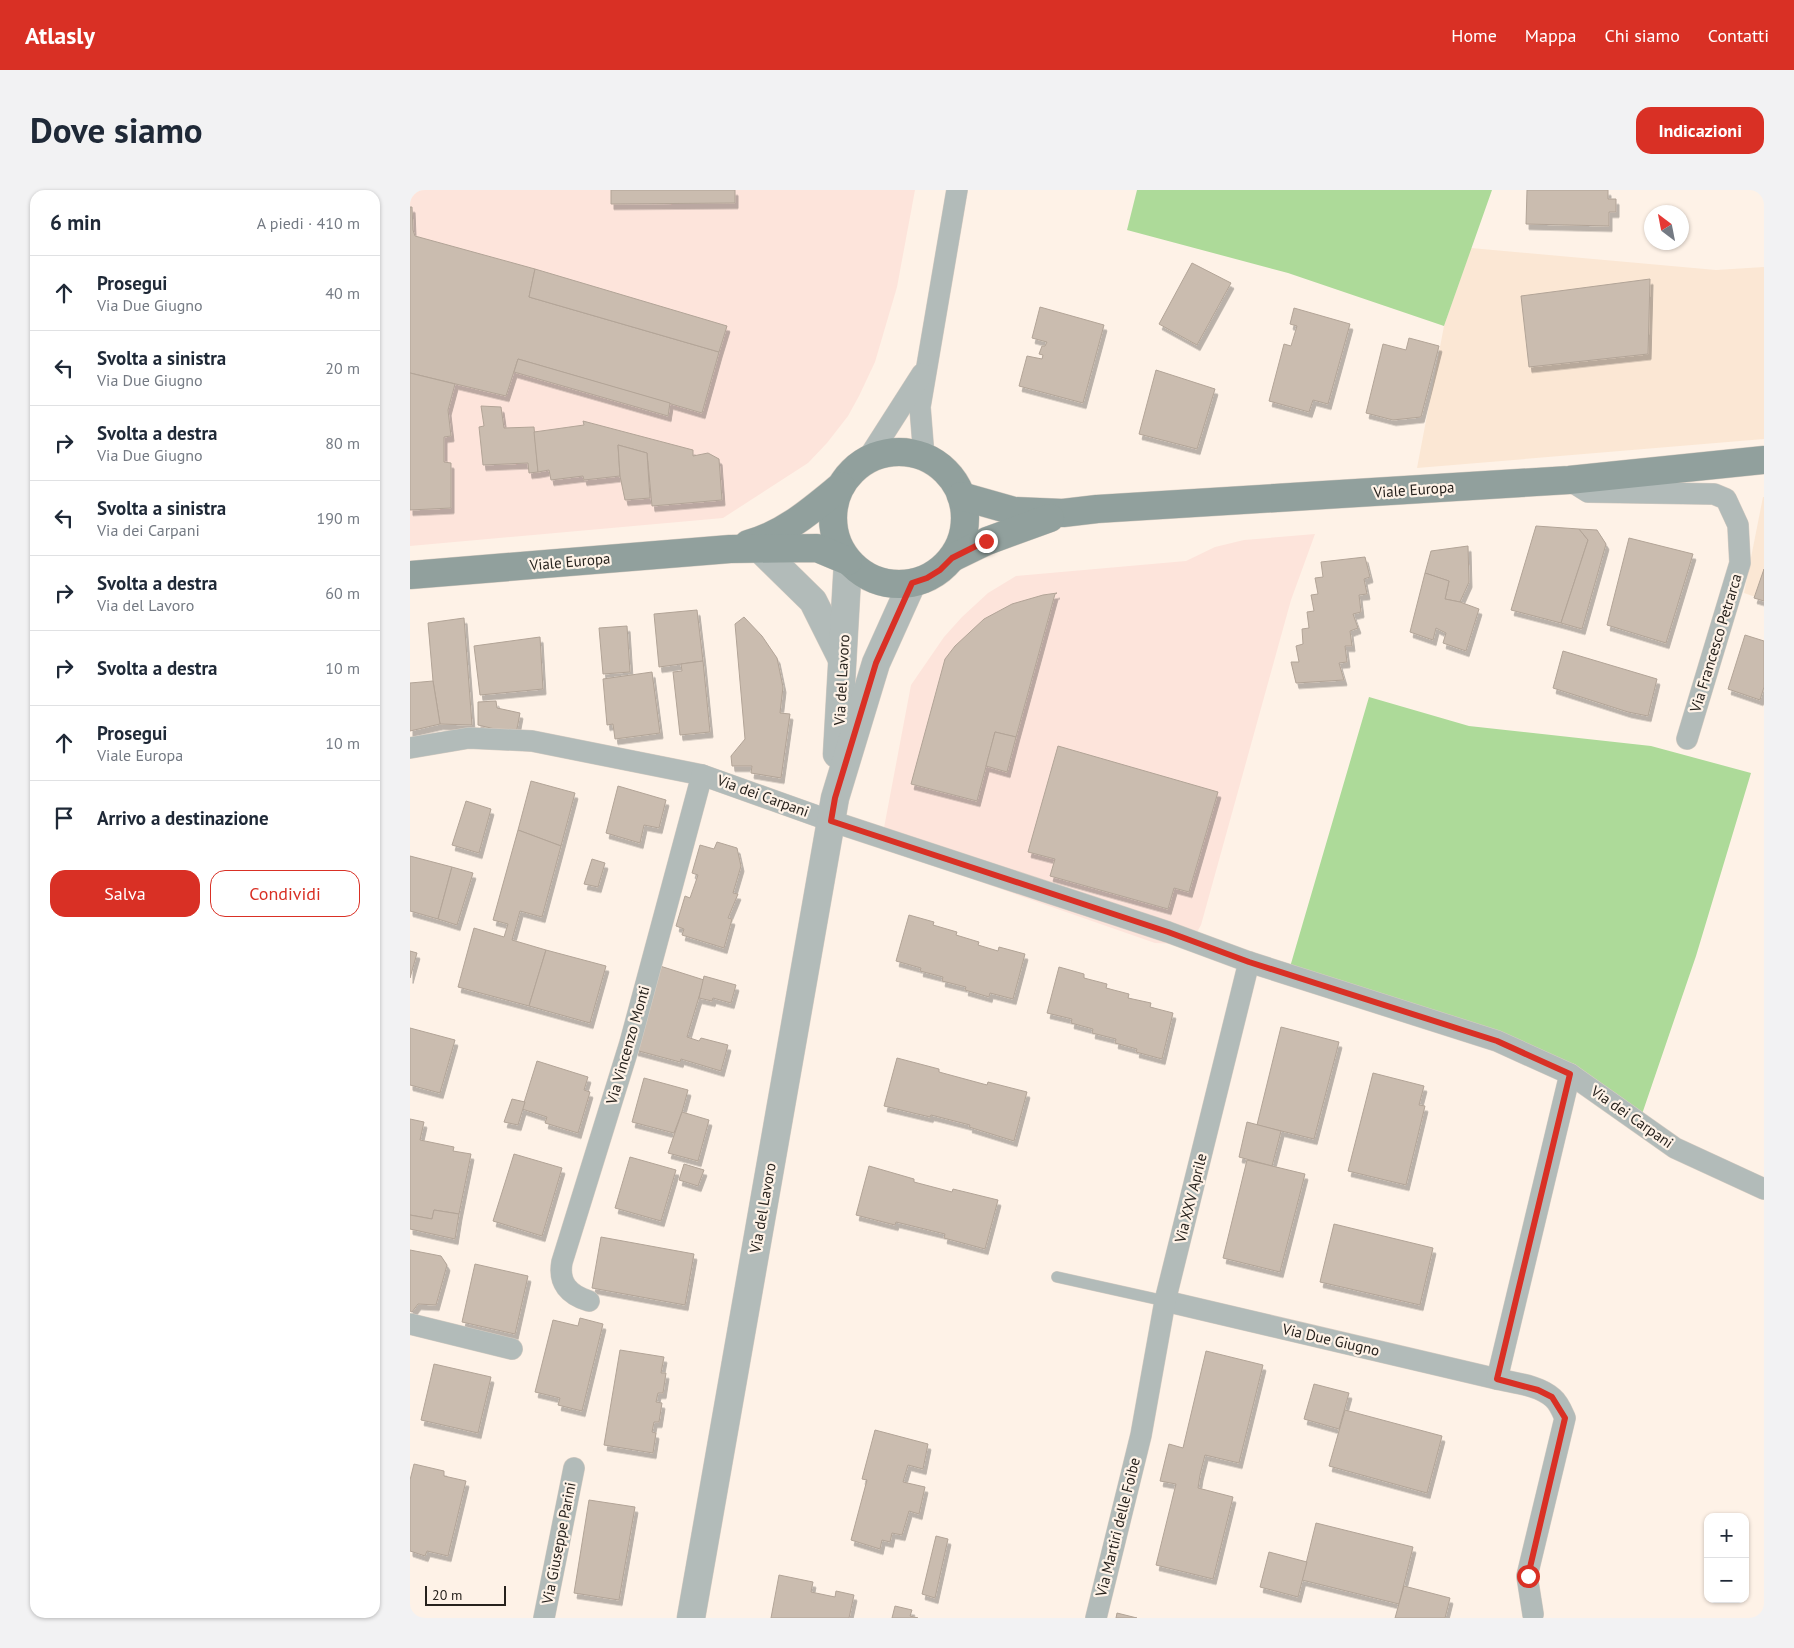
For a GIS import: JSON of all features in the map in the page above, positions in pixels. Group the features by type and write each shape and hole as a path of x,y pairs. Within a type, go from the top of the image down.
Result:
{"main road":[{"path":"905,452 924,457 940,466 953,480 961,496 965,518 962,539 952,558 940,570 927,578 912,583 894,584 877,581 861,573 848,561 838,544 833,525 834,505 842,486 852,471 867,460 886,454 905,452"},
{"name":"Viale Europa","path":"961,496 1014,511 1064,513 1097,509 1569,480 1764,460"},
{"name":"Viale Europa","path":"730,549 756,542 787,528 799,521 842,486"},
{"name":"Viale Europa","path":"952,558 986,541 1064,513"},
{"name":"Viale Europa","path":"410,575 730,549 817,548 848,561"}],"street":[{"path":"924,457 920,407 957,190"},
{"path":"867,460 927,368"},
{"name":"Via Francesco Petrarca","path":"1569,480 1588,492 1714,494 1726,499 1738,525 1740,563 1687,739"},
{"path":"760,549 813,601 843,662"},
{"name":"Via del Lavoro","path":"691,1618 833,809 848,561"},
{"name":"Via del Lavoro","path":"833,809 876,663 912,583"},
{"name":"Via dei Carpani","path":"412,753 469,738 532,741 702,775 833,809 1249,962 1497,1041 1570,1074 1674,1148 1764,1189"},
{"name":"Via Vincenzo Monti","path":"589,1301 573,1295 563,1284 560,1270 630,1043 702,775"},
{"name":"Via XXV Aprile","path":"1141,1435 1165,1301 1249,962"},
{"path":"1497,1379 1570,1074"},
{"name":"Via Due Giugno","path":"1165,1301 1497,1379 1538,1390 1552,1397 1565,1418 1528,1576 1533,1614"},
{"path":"410,1324 512,1349"},
{"name":"Via Martiri delle Foibe","path":"1096,1618 1141,1435"},
{"name":"Via Giuseppe Parini","path":"544,1618 574,1468"}],"lane":[{"path":"1057,1277 1165,1301"}],"shaded area":[{"path":"410,190 915,190 897,287 875,362 848,416 827,443 808,463 723,518 410,546"},
{"path":"1471,248 1716,270 1764,267 1764,439 1417,468 1444,326"},
{"path":"1764,497 1764,600 1744,593"},
{"path":"1315,534 1291,600 1201,925 1196,934 1175,944 1155,943 909,857 880,849 911,685 944,637 988,593 1016,576 1186,561 1215,547 1244,540"}],"green space":[{"path":"1137,190 1492,190 1444,326 1288,273 1127,230"},
{"path":"1369,697 1469,726 1651,746 1751,773 1696,956 1641,1117 1555,1065 1290,967"}],"building":[{"path":"611,190 735,190 735,203 611,204"},
{"path":"1527,190 1608,190 1608,199 1616,199 1616,212 1609,212 1609,226 1526,224"},
{"path":"410,207 412,207 415,236 535,269 529,297 719,352 702,413 518,359 506,396 410,373"},
{"path":"1192,263 1231,283 1197,345 1159,324"},
{"path":"535,269 727,326 719,352 529,297"},
{"path":"1650,279 1648,354 1529,367 1521,296"},
{"path":"1040,307 1104,325 1083,403 1019,386 1027,356 1042,359 1043,355 1039,354 1042,346 1045,346 1047,342 1032,338"},
{"path":"1294,308 1350,324 1328,404 1313,400 1309,412 1269,401 1284,344 1291,346 1297,326 1290,324"},
{"path":"1409,338 1439,346 1421,417 1393,420 1366,413 1383,344 1406,350"},
{"path":"518,359 670,403 668,416 514,372"},
{"path":"1156,370 1215,389 1197,449 1139,434"},
{"path":"410,373 455,384 448,410 451,436 444,437 444,462 451,463 451,508 410,510"},
{"path":"481,406 501,407 504,428 534,427 538,472 529,473 528,463 483,465 479,427 484,426"},
{"path":"583,421 693,450 693,456 708,453 719,459 722,500 652,506 647,453 618,445 620,476 584,480 583,476 551,480 549,470 538,472 534,432 584,425"},
{"path":"618,445 647,453 650,498 625,500 620,476"},
{"path":"1536,526 1579,529 1588,540 1561,623 1511,610"},
{"path":"1579,529 1597,530 1606,544 1582,629 1561,623 1588,540"},
{"path":"1629,538 1693,554 1666,643 1607,625"},
{"path":"1468,546 1469,582 1460,602 1445,599 1449,581 1425,573 1431,551"},
{"path":"1365,557 1370,577 1364,579 1367,594 1359,595 1361,612 1353,614 1358,628 1350,631 1352,646 1345,646 1347,662 1339,663 1344,680 1296,683 1291,662 1299,662 1296,646 1303,644 1302,629 1309,628 1307,612 1314,611 1311,595 1318,594 1315,578 1323,577 1321,562"},
{"path":"1764,569 1764,601 1754,598"},
{"path":"1425,573 1449,581 1445,599 1479,609 1466,651 1443,643 1446,633 1436,628 1433,640 1410,632"},
{"path":"1057,593 1055,594 1016,737 995,732 977,801 911,784 945,659 955,646 984,619 1012,604"},
{"path":"697,610 703,661 659,667 654,614"},
{"path":"744,617 762,636 777,658 783,687 780,713 790,714 781,778 751,773 752,766 732,766 731,756 745,739 735,624"},
{"path":"464,618 472,725 440,724 433,681 428,623"},
{"path":"627,626 630,672 603,674 599,628"},
{"path":"1745,635 1764,641 1764,687 1760,700 1728,689"},
{"path":"540,637 543,689 480,695 474,646"},
{"path":"1563,651 1657,679 1648,716 1628,712 1553,688"},
{"path":"703,661 710,732 680,735 673,672 682,671 681,664"},
{"path":"652,672 660,733 615,739 613,724 607,725 603,679"},
{"path":"433,681 440,724 410,731 410,683"},
{"path":"496,701 497,708 520,713 516,734 478,725 478,702"},
{"path":"995,732 1016,737 1007,772 986,766"},
{"path":"1058,746 1218,792 1189,892 1174,888 1168,909 1050,876 1055,859 1028,852"},
{"path":"531,781 575,793 561,846 518,830"},
{"path":"618,786 666,800 659,828 644,825 640,843 606,833"},
{"path":"466,801 491,809 479,853 452,845"},
{"path":"518,830 561,846 542,917 520,911 512,940 546,950 529,1006 458,987 474,928 504,937 508,924 493,920"},
{"path":"717,842 737,848 741,866 733,893 738,894 728,918 732,919 724,948 682,935 684,929 676,926 685,896 690,898 698,875 692,873 700,845 714,849"},
{"path":"410,856 452,867 438,919 410,911"},
{"path":"592,859 605,863 598,887 584,884"},
{"path":"452,867 473,873 457,925 438,919"},
{"path":"909,915 934,922 933,925 957,932 956,935 979,942 978,945 998,951 999,947 1025,954 1013,999 990,993 989,997 965,990 966,987 942,981 943,977 920,971 921,968 896,961"},
{"path":"546,950 606,966 590,1023 529,1006"},
{"path":"410,951 417,953 410,978"},
{"path":"660,966 704,980 687,1037 699,1041 701,1038 728,1045 721,1071 681,1059 680,1062 635,1050"},
{"path":"1059,967 1084,974 1084,978 1107,984 1106,988 1129,994 1128,998 1151,1003 1150,1007 1173,1013 1162,1059 1136,1052 1137,1049 1115,1043 1116,1039 1092,1033 1093,1029 1071,1023 1072,1019 1047,1013"},
{"path":"704,976 736,985 731,1003 713,998 712,1001 699,998"},
{"path":"1281,1027 1339,1042 1314,1139 1257,1125"},
{"path":"410,1028 455,1040 440,1093 410,1085"},
{"path":"897,1058 939,1069 939,1072 987,1085 988,1082 1027,1092 1014,1141 969,1127 970,1125 884,1106"},
{"path":"537,1061 588,1077 584,1090 590,1092 578,1133 545,1123 547,1117 522,1109"},
{"path":"1373,1073 1424,1086 1419,1105 1425,1106 1406,1185 1348,1171"},
{"path":"644,1078 688,1090 674,1133 632,1122"},
{"path":"512,1099 525,1102 518,1125 504,1122"},
{"path":"682,1112 709,1120 698,1161 668,1153"},
{"path":"410,1119 424,1122 420,1140 454,1147 453,1151 471,1154 459,1214 434,1210 432,1219 410,1215"},
{"path":"1247,1122 1281,1131 1272,1166 1239,1157"},
{"path":"514,1154 562,1168 542,1236 493,1221"},
{"path":"630,1157 676,1170 661,1221 615,1208"},
{"path":"1247,1160 1305,1174 1280,1272 1223,1258"},
{"path":"684,1164 704,1170 698,1186 679,1180"},
{"path":"869,1166 914,1179 914,1182 952,1192 953,1189 998,1200 985,1249 944,1238 945,1234 896,1222 895,1225 856,1215"},
{"path":"434,1210 459,1214 455,1239 410,1229 410,1215 432,1219"},
{"path":"1334,1224 1433,1248 1420,1305 1320,1282"},
{"path":"601,1237 694,1254 685,1305 592,1288"},
{"path":"410,1250 441,1256 447,1265 436,1305 418,1304 412,1312 410,1311"},
{"path":"475,1264 528,1276 515,1334 462,1322"},
{"path":"580,1318 603,1324 582,1411 558,1405 560,1398 535,1392 553,1320 578,1326"},
{"path":"620,1350 664,1357 661,1373 666,1373 663,1393 658,1393 656,1402 662,1403 659,1422 654,1422 652,1432 656,1433 653,1453 604,1445"},
{"path":"1206,1351 1263,1365 1239,1463 1205,1455 1200,1475 1198,1488 1233,1497 1213,1579 1156,1565 1176,1484 1160,1481 1169,1444 1183,1448"},
{"path":"434,1364 491,1377 478,1433 421,1420"},
{"path":"1314,1384 1349,1393 1339,1429 1304,1419"},
{"path":"1345,1410 1442,1436 1427,1493 1329,1466"},
{"path":"875,1430 928,1444 923,1469 908,1465 903,1482 925,1487 919,1514 909,1511 902,1535 892,1533 890,1542 882,1540 880,1549 851,1540 867,1480 862,1479"},
{"path":"414,1464 444,1471 444,1476 466,1481 448,1556 427,1551 425,1556 410,1551 410,1480"},
{"path":"589,1500 635,1507 619,1600 574,1593"},
{"path":"1316,1523 1413,1547 1399,1604 1302,1580"},
{"path":"936,1536 948,1539 935,1598 922,1594"},
{"path":"1269,1552 1307,1562 1298,1597 1260,1587"},
{"path":"779,1575 813,1582 811,1592 835,1597 836,1591 854,1595 849,1618 771,1618"},
{"path":"1404,1586 1450,1598 1445,1618 1395,1618"},
{"path":"895,1606 912,1610 910,1616 918,1618 892,1618"},
{"path":"1117,1613 1137,1618 1116,1618"}],"route":[{"path":"986,541 952,558 940,570 927,578 912,583 876,663 835,798 831,821 1168,932 1249,962 1497,1041 1570,1074 1497,1379 1538,1390 1552,1397 1565,1418 1528,1576"}]}
